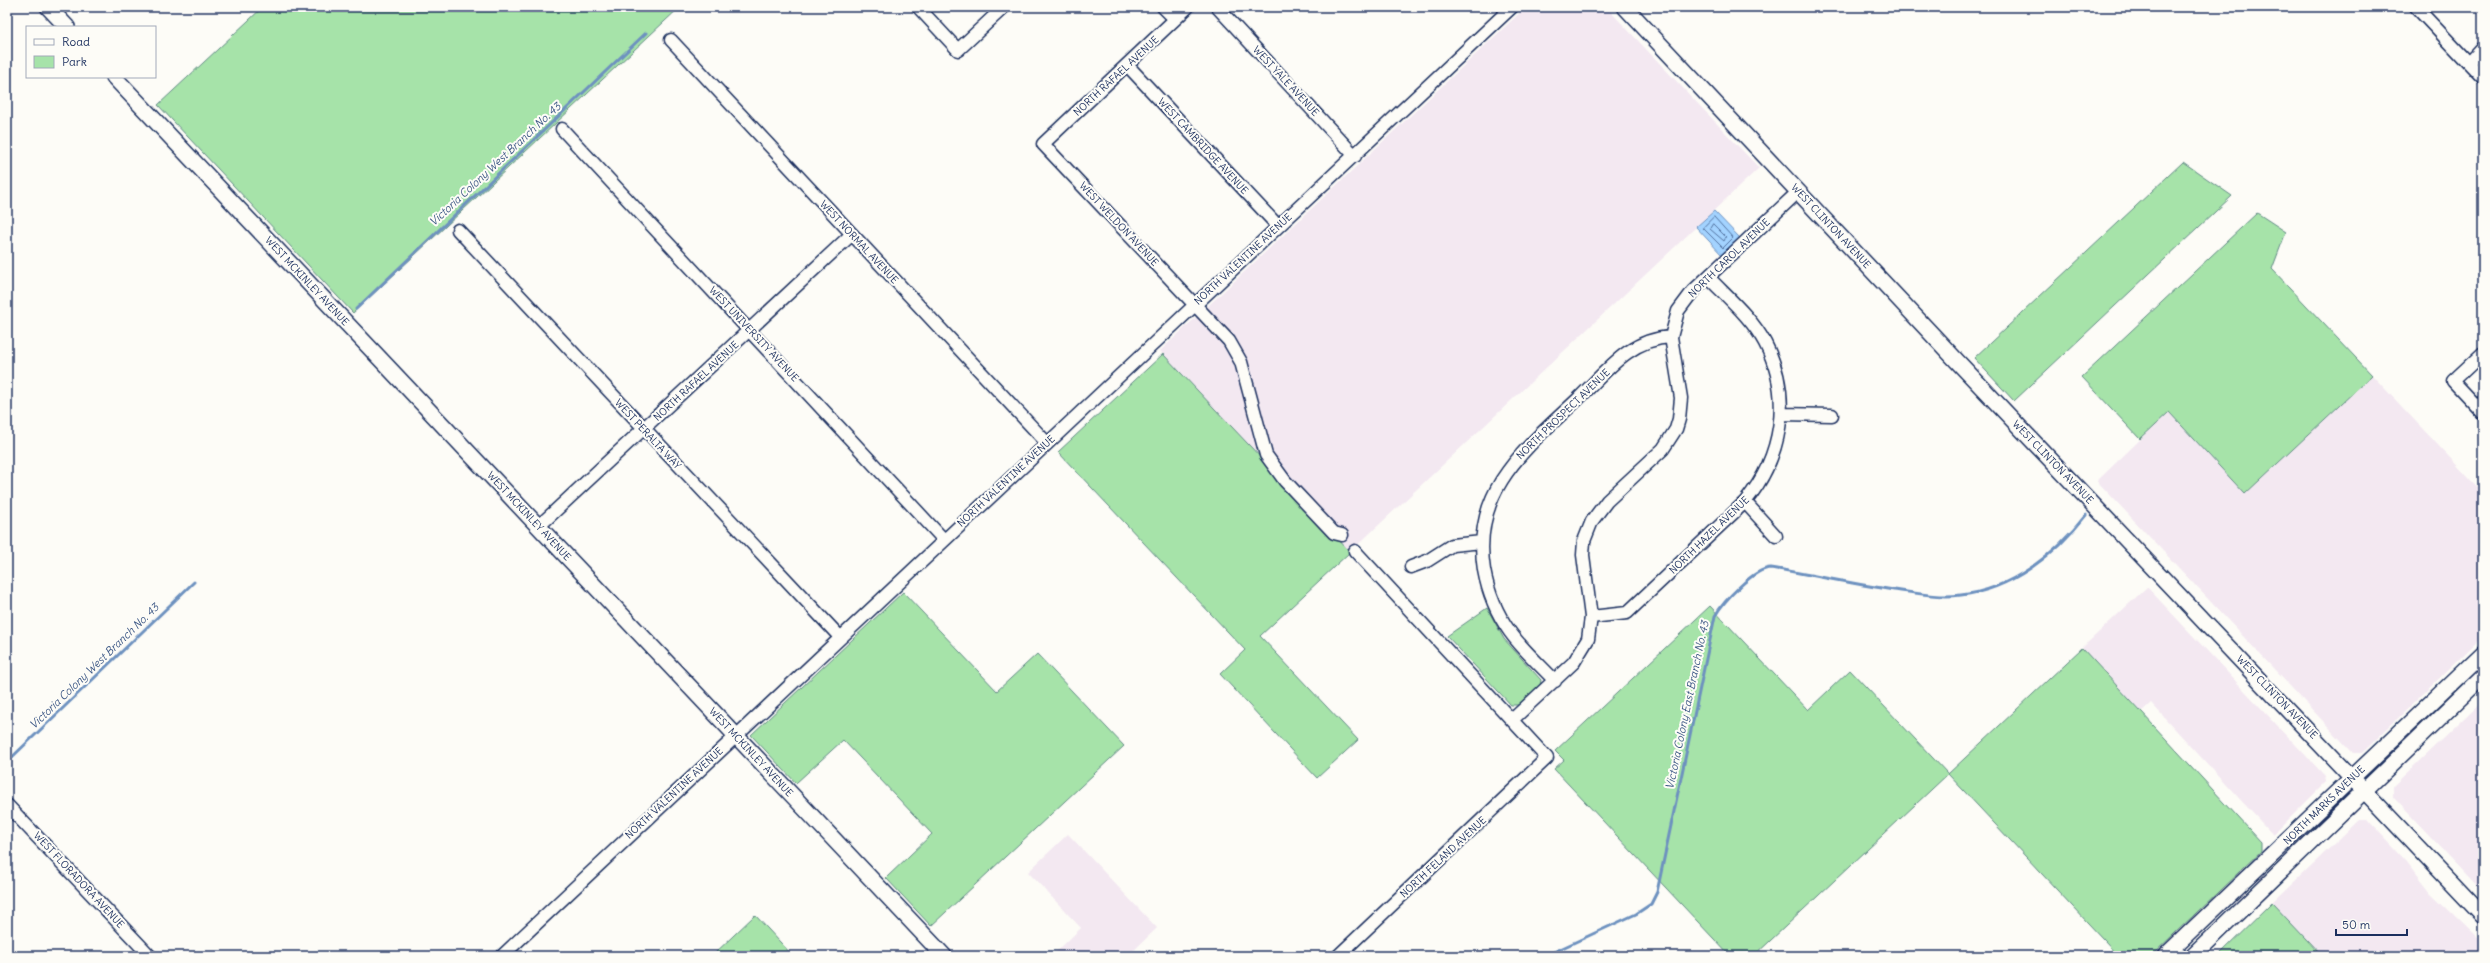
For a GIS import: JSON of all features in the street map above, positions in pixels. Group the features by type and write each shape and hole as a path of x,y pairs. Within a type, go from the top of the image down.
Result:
{"main road":[{"path":"48,7 66,26"},
{"name":"WEST CLINTON AVENUE","path":"1625,7 1956,360 2354,777 2483,916"},
{"name":"WEST MCKINLEY AVENUE","path":"115,78 944,956"},
{"name":"NORTH MARKS AVENUE","path":"2165,956 2483,653"},
{"name":"NORTH MARKS AVENUE","path":"2193,956 2483,676"}],"street":[{"path":"918,7 958,50 1004,7"},
{"path":"1163,7 1175,19"},
{"name":"NORTH RAFAEL AVENUE","path":"1043,144 1128,66 1188,7"},
{"name":"WEST YALE AVENUE","path":"1217,7 1355,156"},
{"name":"NORTH VALENTINE AVENUE","path":"502,956 1194,304 1355,156 1512,7"},
{"path":"2416,7 2483,78"},
{"name":"WEST NORMAL AVENUE","path":"671,40 1047,443"},
{"path":"2469,63 2483,48"},
{"name":"WEST CAMBRIDGE AVENUE","path":"1128,66 1278,226"},
{"name":"WEST UNIVERSITY AVENUE","path":"562,129 751,330 944,540"},
{"name":"WEST WELDON AVENUE","path":"1043,144 1229,341 1241,362 1266,455 1290,486 1334,533 1342,535"},
{"name":"NORTH CAROL AVENUE","path":"1512,720 1555,681 1582,652 1588,639 1591,617 1583,555 1587,530 1607,501 1663,449 1671,439 1679,419 1681,398 1671,337 1678,311 1684,300 1799,191"},
{"name":"WEST PERALTA WAY","path":"458,230 644,430 840,637"},
{"name":"NORTH RAFAEL AVENUE","path":"539,526 644,430 852,234"},
{"name":"NORTH HAZEL AVENUE","path":"1591,617 1627,613 1745,502 1768,468 1776,449 1781,414 1777,372 1765,343 1745,316 1708,277"},
{"name":"NORTH PROSPECT AVENUE","path":"1482,542 1486,515 1495,489 1525,449 1627,352 1650,340 1671,337"},
{"path":"2483,353 2453,381 2483,412"},
{"path":"1781,414 1832,415"},
{"path":"1745,502 1776,536"},
{"path":"1411,567 1427,562 1452,545 1482,542 1486,578 1502,619 1520,644 1555,681"},
{"path":"1355,551 1512,720"},
{"name":"NORTH FELAND AVENUE","path":"1338,956 1547,758 1512,720"},
{"name":"WEST FLORADORA AVENUE","path":"7,805 150,956"}],"shaded area":[{"path":"1526,7 1606,7 1759,168 1350,552 1160,351"},
{"path":"2372,375 2483,493 2483,636 2362,753 2353,753 2097,481 2169,412 2245,494"},
{"path":"2147,587 2325,776 2326,782 2273,835 2151,703 2141,712 2082,648"},
{"path":"2483,700 2483,892 2393,797 2393,786"},
{"path":"2359,820 2368,820 2406,861 2431,893 2483,943 2483,956 2322,956 2272,903"},
{"path":"1068,834 1157,928 1128,956 1052,956 1081,928 1028,872"}],"green space":[{"path":"263,7 680,7 353,313 158,105"},
{"path":"2183,162 2232,196 2014,401 1974,358"},
{"path":"2257,213 2286,232 2272,269 2372,375 2245,494 2169,412 2140,439 2082,377"},
{"path":"1163,354 1350,552 1260,636 1358,740 1317,778 1220,674 1245,650 1058,452"},
{"path":"903,592 997,691 1037,654 1124,746 931,926 886,878 932,834 843,740 796,783 751,735"},
{"path":"1710,606 1808,710 1850,670 1948,774 1754,956 1730,956 1554,769 1564,760 1555,751"},
{"path":"1487,608 1504,639 1541,680 1540,686 1521,705 1511,705 1447,636"},
{"path":"2082,648 2261,842 2261,851 2151,956 2119,956 1948,774"},
{"path":"2272,903 2322,956 2218,956"},
{"path":"755,915 793,956 712,956"}],"water":[{"path":"1714,211 1740,238 1722,255 1696,227"}],"waterway":[{"name":"Victoria Colony West Branch No. 43","path":"356,309 646,33"},
{"name":"Victoria Colony East Branch No. 43","path":"1545,956 1636,914 1651,904 1657,892 1715,616 1732,595 1748,579 1764,569 1771,568 1928,595 1953,596 1979,592 2015,578 2031,568 2061,543 2086,515"},
{"name":"Victoria Colony West Branch No. 43","path":"7,762 194,582"}]}
